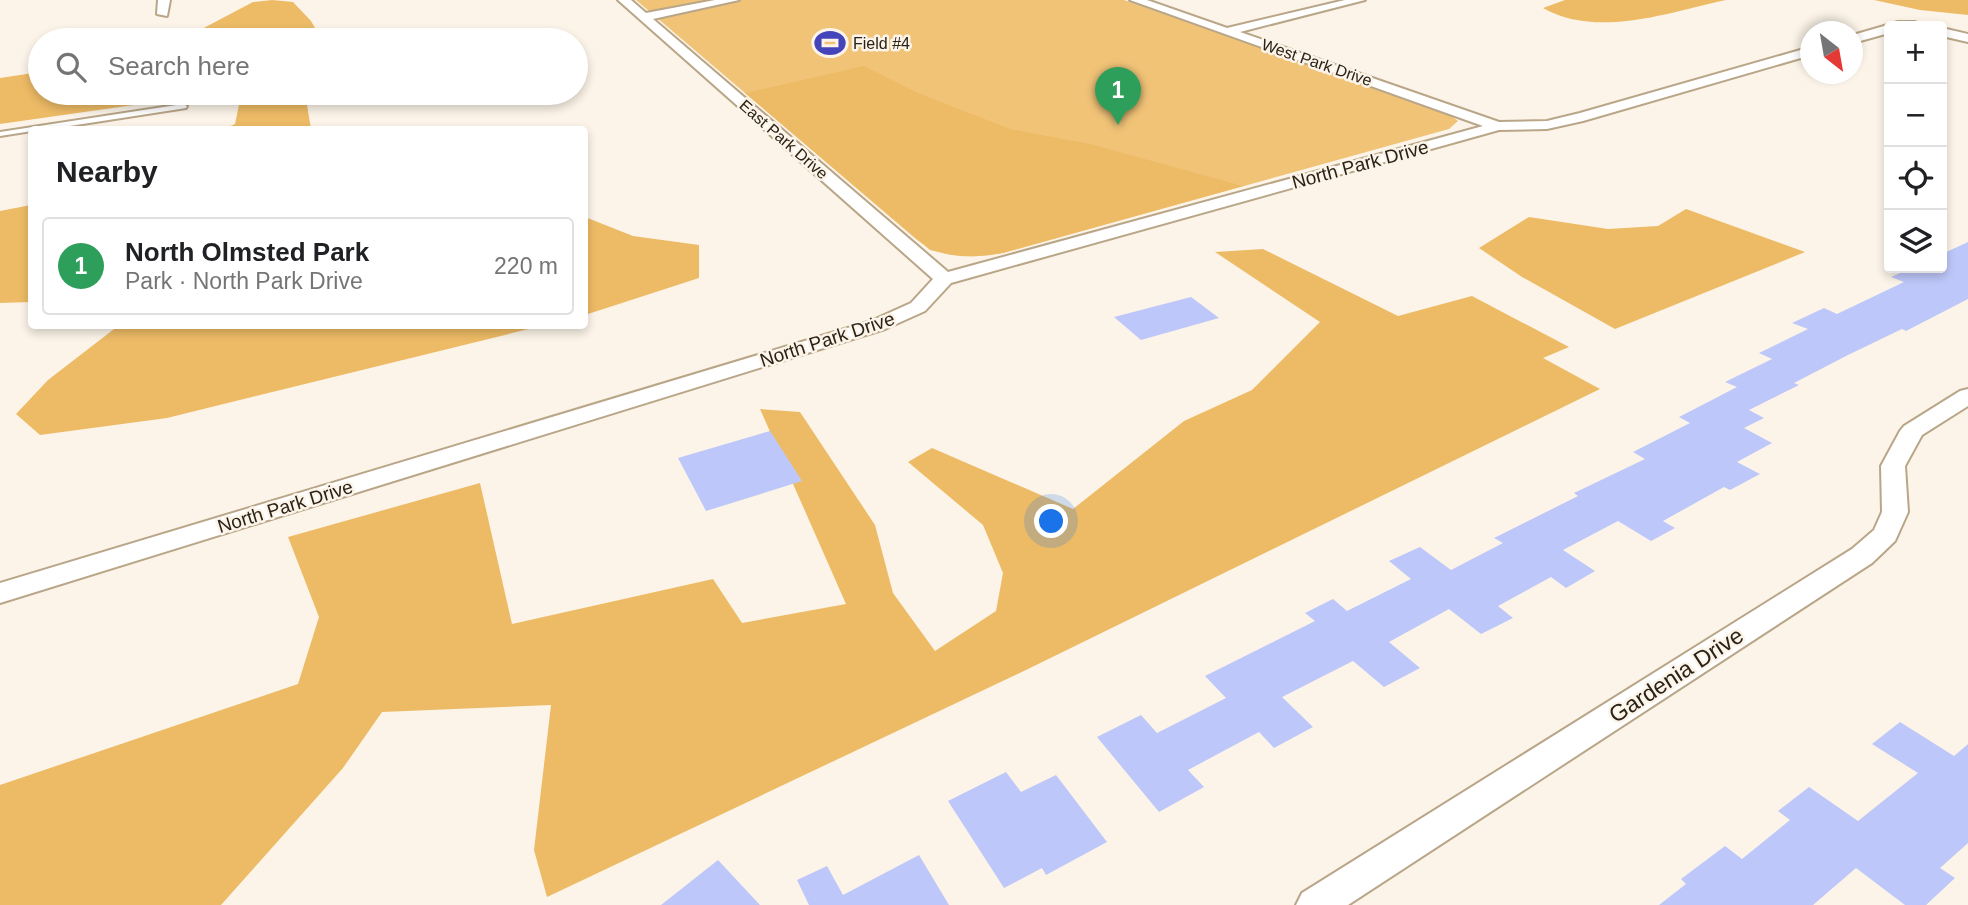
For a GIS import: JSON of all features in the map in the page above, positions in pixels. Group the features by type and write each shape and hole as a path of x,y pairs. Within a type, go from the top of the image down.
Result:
{"street":[{"path":"163,13 164,0"},
{"name":"East Park Drive","path":"624,0 944,279"},
{"path":"644,17 733,0"},
{"name":"West Park Drive","path":"1136,0 1498,126"},
{"path":"1228,31 1359,0"},
{"path":"1863,36 1884,30"},
{"path":"1947,33 1968,38"},
{"name":"North Park Drive","path":"0,593 878,325 918,307 944,279 1498,126 1547,125 1583,117 1800,54"},
{"name":"Gardenia Drive","path":"1315,905 1862,556 1885,535 1895,512 1893,466 1912,431 1968,396"}],"lane":[{"path":"52,126 183,106"},
{"path":"0,134 28,130"}],"shaded area":[{"path":"636,0 1124,0 1430,106 1458,121 1449,129 1003,253 958,256 937,251 917,240"},
{"path":"1565,0 1726,0 1658,16 1610,22 1587,22 1564,17 1543,8"},
{"path":"1874,0 1968,0 1968,15 1920,10"},
{"path":"253,2 293,2 315,28 204,28"},
{"path":"864,66 918,93 1010,129 1090,144 1243,186 1003,253 966,256 930,250 745,93"},
{"path":"28,74 28,105 134,105 0,124 0,78"},
{"path":"239,105 307,105 310,126 231,126 235,124"},
{"path":"28,206 28,302 0,303 0,211"},
{"path":"1686,209 1805,252 1615,329 1522,277 1479,248 1529,217 1608,229 1658,226"},
{"path":"588,218 633,236 699,245 699,278 588,314"},
{"path":"1263,249 1398,316 1472,296 1569,347 1543,358 1600,389 1028,669 547,897 534,850 551,705 382,712 343,768 221,905 0,905 0,785 298,684 319,617 288,537 480,483 512,624 713,579 742,623 846,604 760,409 800,412 875,525 893,593 935,651 996,611 1003,573 983,525 908,462 932,448 1073,509 1184,421 1252,390 1320,322 1215,252"},
{"path":"114,329 529,329 167,418 40,435 16,414 48,380"}],"building":[{"path":"1968,242 1968,299 1906,331 1902,329 1848,355 1794,383 1799,385 1749,410 1764,418 1744,428 1772,443 1737,462 1760,474 1730,490 1724,487 1663,521 1675,528 1651,541 1618,521 1563,550 1595,571 1566,588 1551,577 1498,606 1513,618 1481,634 1449,609 1389,642 1420,668 1384,687 1353,661 1282,697 1313,727 1274,748 1259,732 1188,770 1204,787 1159,812 1097,737 1141,715 1157,733 1226,698 1205,676 1315,621 1305,613 1333,599 1347,611 1411,579 1389,561 1420,547 1451,570 1503,543 1494,538 1578,496 1574,493 1645,459 1633,452 1690,423 1679,417 1737,387 1725,382 1772,359 1759,353 1808,329 1792,323 1824,308 1837,314 1904,282 1891,277 1900,273 1947,273 1947,252"},
{"path":"1191,297 1219,318 1141,340 1114,317"},
{"path":"770,431 802,481 706,511 678,458"},
{"path":"1900,722 1954,756 1968,744 1968,843 1940,868 1955,878 1926,905 1905,905 1856,868 1813,905 1659,905 1686,884 1681,879 1725,846 1742,859 1790,820 1778,811 1809,787 1858,821 1918,773 1872,744"},
{"path":"1006,772 1021,792 1056,775 1107,842 1046,875 1042,868 1004,888 948,801"},
{"path":"919,855 949,905 809,905 797,880 827,866 843,895"},
{"path":"718,860 760,905 661,905"}],"place":[{"name":"Field #4","path":"830,43"},
{"name":"North Olmsted Park","path":"1118,125"}]}
